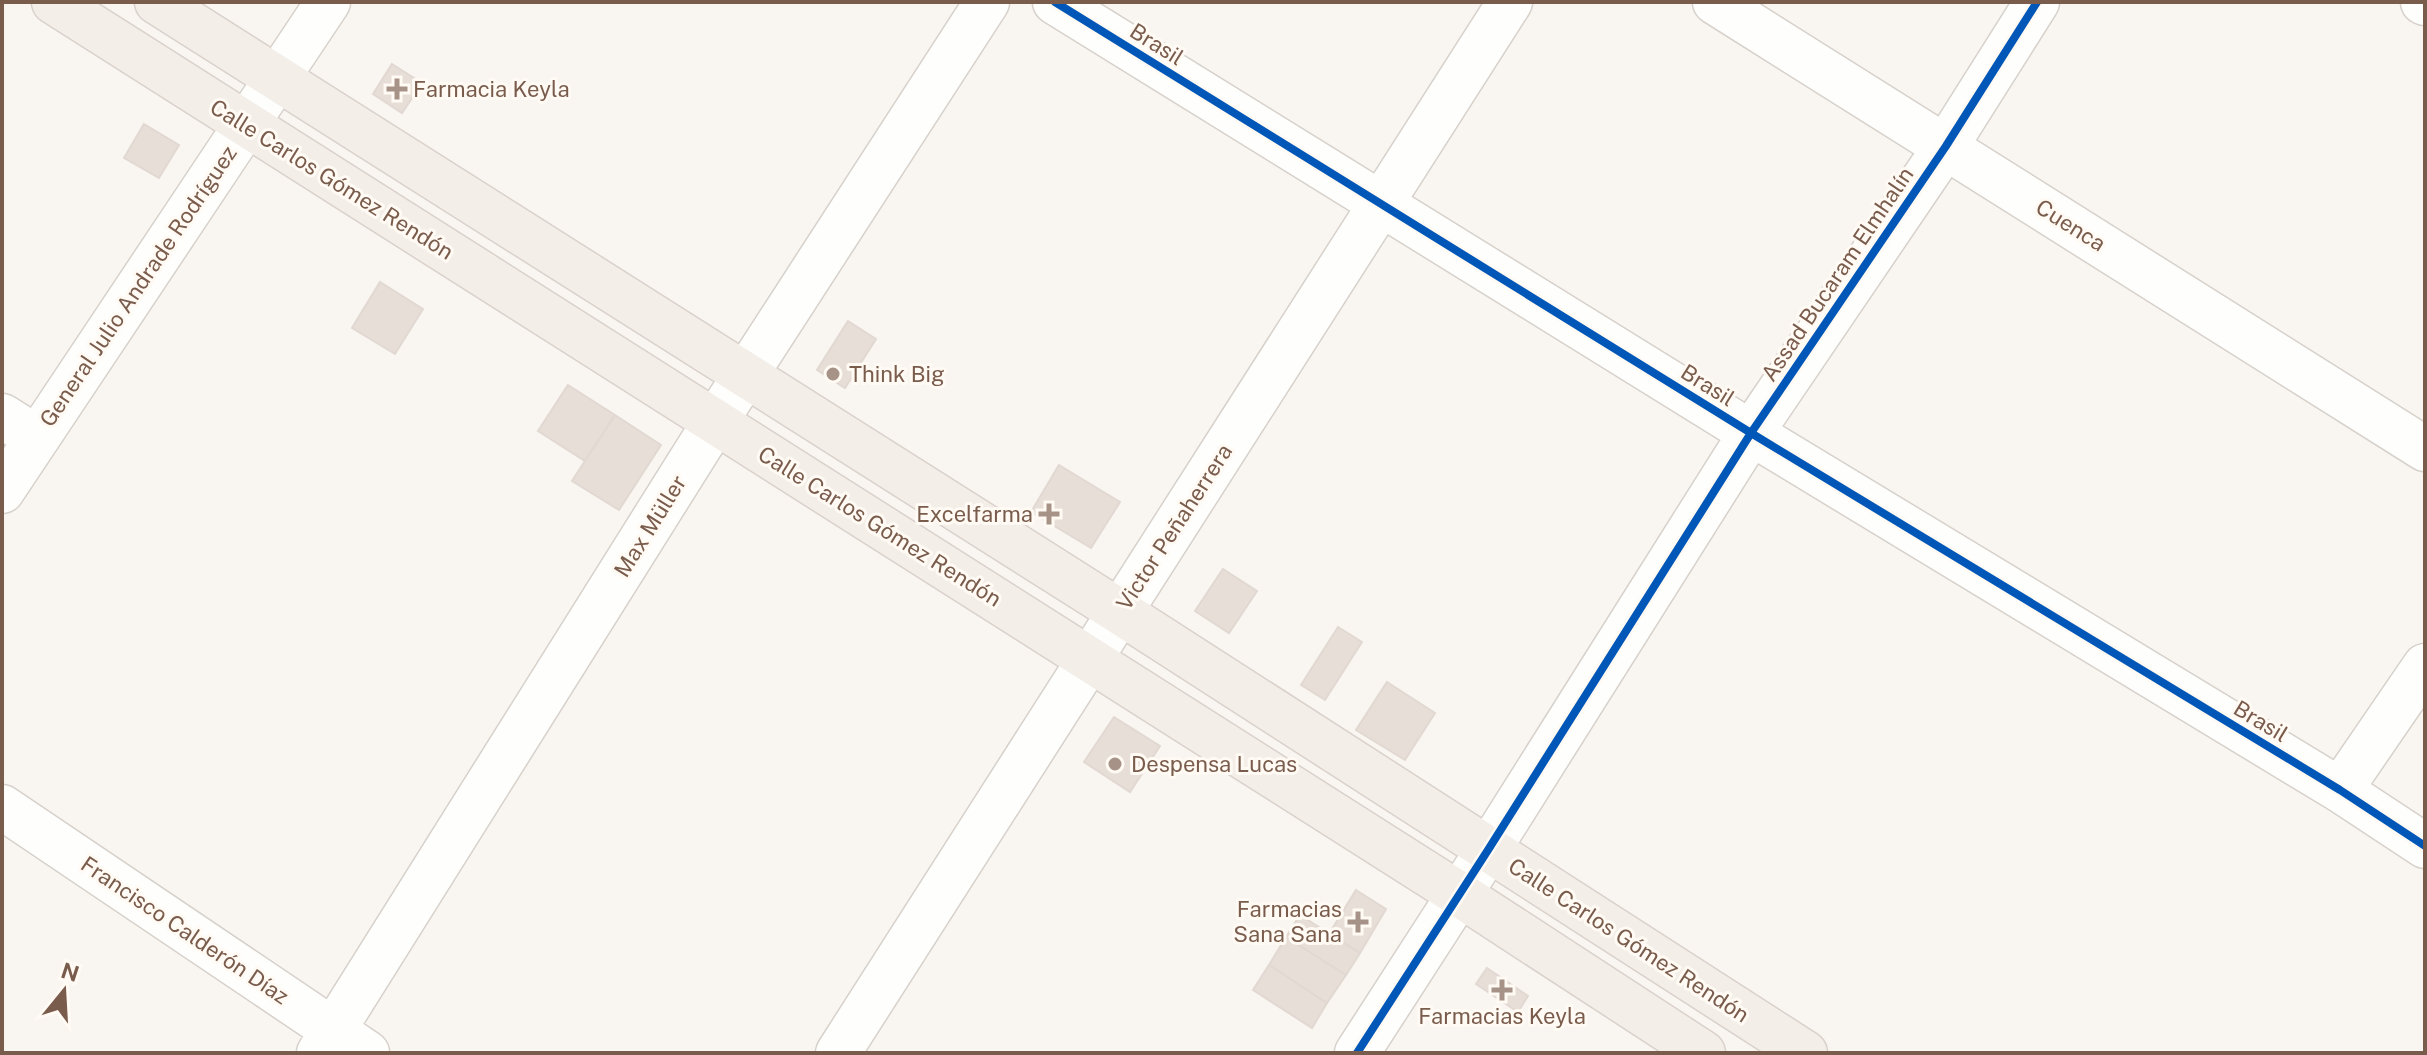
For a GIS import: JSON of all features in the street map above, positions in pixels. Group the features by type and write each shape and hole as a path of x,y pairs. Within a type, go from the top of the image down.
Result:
{"main road":[{"name":"Calle Carlos Gómez Rendón","path":"54,2 1459,894 1703,1053"},
{"name":"Calle Carlos Gómez Rendón","path":"157,2 1120,612 1805,1053"}],"street":[{"name":"General Julio Andrade Rodríguez","path":"2,491 20,427 245,123 328,2"},
{"name":"Max Müller","path":"340,1045 715,422 987,2"},
{"name":"Brasil","path":"1055,2 1751,433 2340,790 2425,846"},
{"name":"Victor Peñaherrera","path":"838,1053 1510,2"},
{"name":"Cuenca","path":"1715,2 2425,449"},
{"name":"Assad Bucaram Elmhalín","path":"1459,894 1751,433 1946,146 2037,2"},
{"path":"2340,790 2425,666"},
{"name":"Francisco Calderón Díaz","path":"2,807 340,1045"},
{"path":"1357,1053 1459,894"}],"building":[{"name":"Farmacia Keyla","path":"392,64 422,83 402,113 373,94"},
{"path":"144,124 179,145 159,178 124,158"},
{"path":"380,282 423,309 395,354 352,328"},
{"path":"848,321 876,339 845,388 817,370"},
{"path":"568,385 615,415 585,461 538,431"},
{"path":"615,415 661,445 619,510 572,481"},
{"path":"1059,465 1120,502 1091,548 1031,512"},
{"path":"1223,569 1257,591 1229,633 1195,611"},
{"path":"1338,627 1362,642 1325,700 1301,685"},
{"path":"1387,682 1435,713 1405,760 1356,730"},
{"path":"1114,717 1160,746 1130,792 1084,762"},
{"name":"Farmacias Sana Sana","path":"1356,890 1386,909 1360,953 1329,934"},
{"path":"1300,915 1360,953 1346,975 1286,937"},
{"path":"1286,937 1346,975 1327,1003 1269,965"},
{"path":"1269,965 1327,1003 1312,1028 1253,990"},
{"name":"Farmacias Keyla","path":"1487,968 1528,996 1518,1012 1476,984"}],"cycle path":[{"path":"1055,2 1751,433 2340,790 2425,846"},
{"path":"1357,1053 1751,433 1946,146 2037,2"}],"place":[{"name":"Farmacia Keyla","path":"397,89"},
{"name":"Think Big","path":"833,374"},
{"name":"Excelfarma","path":"1049,514"},
{"name":"Despensa Lucas","path":"1115,764"},
{"name":"Farmacias Sana Sana","path":"1358,922"},
{"name":"Farmacias Keyla","path":"1502,990"}]}
